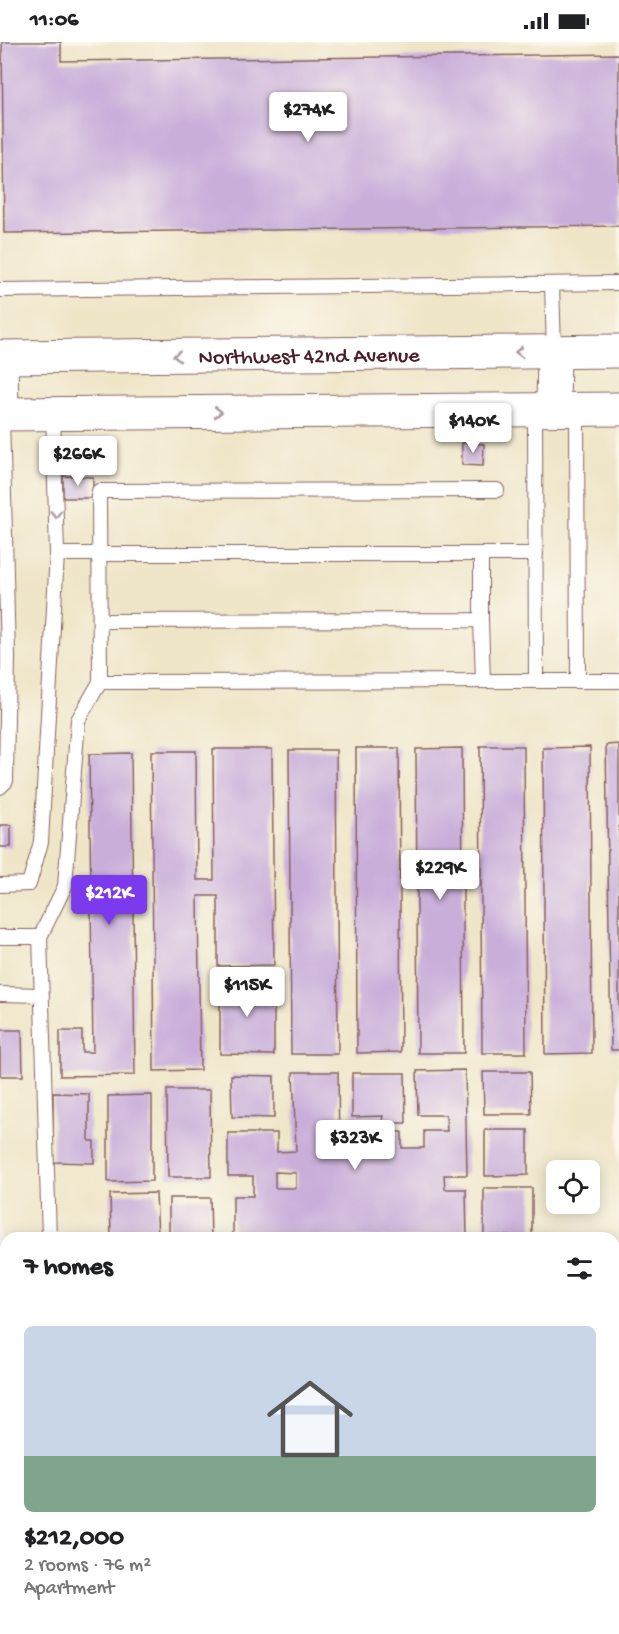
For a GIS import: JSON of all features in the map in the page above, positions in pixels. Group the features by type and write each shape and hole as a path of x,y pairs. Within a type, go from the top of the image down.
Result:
{"main road":[{"path":"554,351 555,409"},
{"name":"Northwest 42nd Avenue","path":"1,357 619,351"},
{"path":"1,357 1,414 619,409"}],"lane":[{"path":"0,290 619,283"},
{"path":"552,284 554,351"},
{"path":"536,681 536,554 555,409"},
{"path":"555,409 578,681"},
{"path":"0,787 6,781 3,727 1,414"},
{"path":"0,885 29,884 41,842 57,554 53,414"},
{"path":"49,1232 40,937 65,886 78,720 100,682 99,491 497,490"},
{"path":"57,554 536,554"},
{"path":"481,554 483,681"},
{"path":"100,621 481,620"},
{"path":"100,682 619,681"},
{"path":"0,937 40,937"},
{"path":"0,994 42,995"}],"building":[{"path":"2,42 61,42 61,61 619,54 619,226 4,233"},
{"path":"462,443 484,444 483,466 462,465"},
{"path":"63,476 93,477 93,498 63,498"},
{"path":"619,744 619,1050 611,1050 606,745"},
{"path":"480,746 524,746 526,1053 482,1053"},
{"path":"590,747 592,1053 545,1054 543,748"},
{"path":"356,748 399,748 401,1052 357,1053"},
{"path":"462,748 464,1053 418,1053 416,749"},
{"path":"213,749 272,749 274,965 218,966 218,896 198,896 200,1070 154,1071 151,751 196,751 197,880 214,880"},
{"path":"289,750 336,750 338,1054 291,1054"},
{"path":"131,753 135,1075 60,1076 60,1031 82,1031 82,1052 93,1052 89,754"},
{"path":"0,825 11,825 11,847 0,847"},
{"path":"220,982 274,983 274,1055 220,1054"},
{"path":"0,1030 22,1030 23,1076 0,1076"},
{"path":"465,1070 467,1175 444,1175 445,1189 466,1189 467,1232 233,1232 233,1196 253,1196 253,1176 228,1176 228,1133 277,1133 277,1152 296,1151 293,1072 338,1072 339,1153 358,1153 358,1132 402,1132 402,1148 424,1148 424,1131 447,1131 446,1115 418,1115 417,1071","holes":["275,1172 296,1173 296,1188 275,1188"]},
{"path":"483,1072 530,1072 531,1114 484,1114"},
{"path":"352,1073 405,1073 406,1123 382,1123 383,1116 352,1117"},
{"path":"231,1075 274,1076 274,1118 232,1117"},
{"path":"167,1090 210,1090 211,1177 168,1177"},
{"path":"53,1093 89,1094 89,1141 94,1141 94,1163 53,1162"},
{"path":"152,1095 152,1181 108,1182 108,1096"},
{"path":"485,1130 528,1130 528,1175 485,1176"},
{"path":"484,1188 532,1188 532,1232 484,1232"},
{"path":"156,1193 158,1232 111,1232 110,1194"},
{"path":"169,1198 210,1198 211,1232 169,1232"}]}
